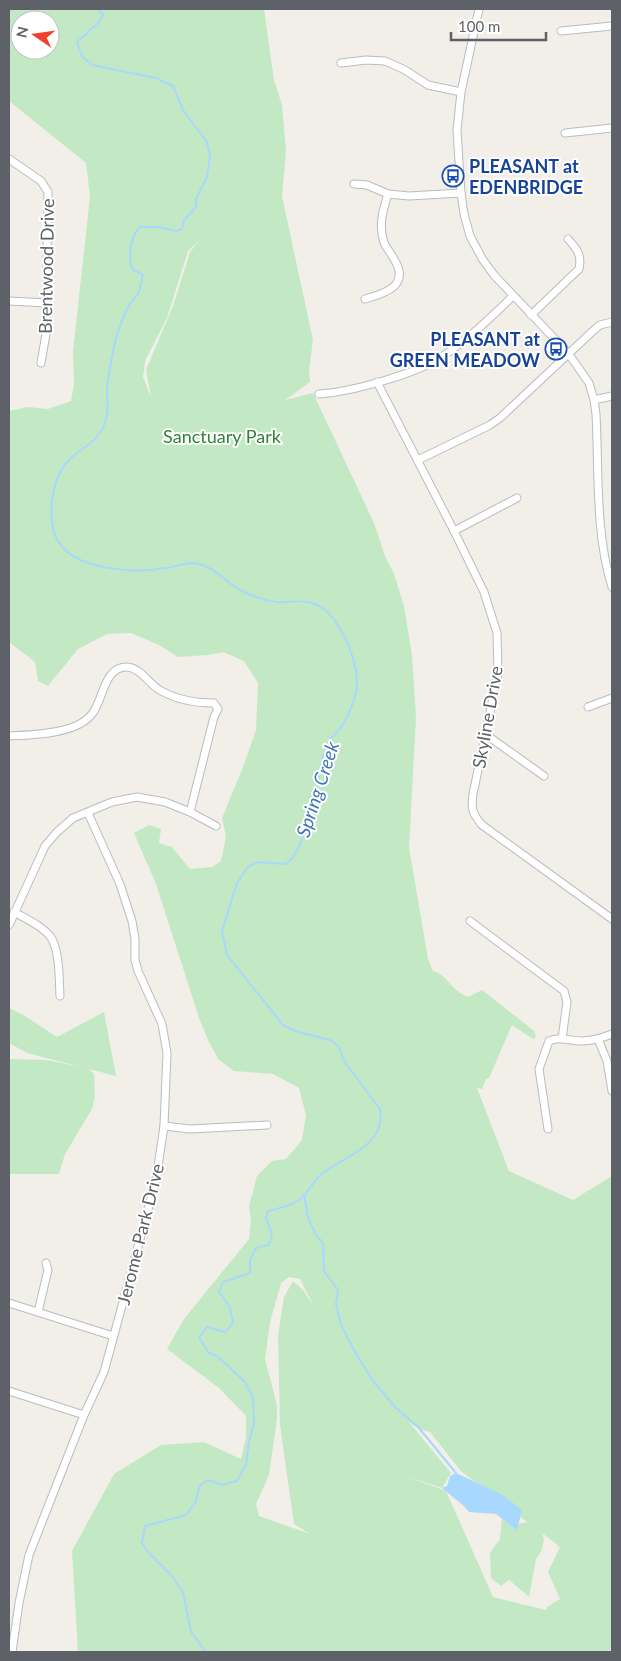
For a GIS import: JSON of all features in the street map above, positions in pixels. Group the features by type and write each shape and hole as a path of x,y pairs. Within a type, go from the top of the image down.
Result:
{"street":[{"path":"479,9 461,92 456,130 464,214 470,236 483,260 513,296 568,353 588,383 594,400 602,539 606,568 612,588"},
{"path":"561,31 612,26"},
{"path":"341,63 366,60 385,61 405,70 428,85 461,92"},
{"path":"565,133 612,128"},
{"name":"Brentwood Drive","path":"9,159 41,181 48,192 46,334 41,362"},
{"path":"354,184 367,185 388,194 409,196 461,193"},
{"path":"365,299 382,295 398,284 400,277 399,268 383,242 380,222 388,194"},
{"path":"531,315 579,268 581,259 577,250 568,239"},
{"path":"319,394 377,382 419,369 441,358 468,338 513,296"},
{"path":"9,301 47,302"},
{"path":"418,460 490,425 500,418 594,330 600,325 612,322"},
{"name":"Skyline Drive","path":"377,382 484,592 497,633 498,674 471,807 474,816 482,825 612,919"},
{"path":"594,400 612,396"},
{"path":"454,531 517,498"},
{"path":"9,736 53,732 80,724 94,712 107,681 115,670 126,667 134,669 157,688 170,695 196,702 214,704 218,709 214,717 190,812"},
{"path":"588,707 612,698"},
{"path":"485,734 544,776"},
{"path":"9,925 45,846 73,818 112,802 137,798 165,802 190,812 216,826"},
{"name":"Jerome Park Drive","path":"12,1652 19,1603 29,1555 84,1415 104,1372 156,1180 164,1126 167,1053 162,1024 138,971 135,960 132,921 120,884 88,813"},
{"path":"14,912 42,928 56,946 60,996"},
{"path":"470,921 564,991 567,1002 559,1038"},
{"path":"548,1129 539,1069 549,1041 559,1038 579,1041 598,1039 612,1034"},
{"path":"598,1039 607,1061 612,1091"},
{"path":"164,1126 190,1129 268,1125"},
{"path":"38,1312 48,1270 46,1263"},
{"path":"9,1303 113,1336"},
{"path":"9,1392 84,1415"}],"green space":[{"name":"Sanctuary Park","path":"9,9 264,9 274,80 282,105 286,151 282,196 313,340 309,370 310,382 285,400 313,393 374,523 404,606 412,655 416,718 409,847 428,959 433,971 442,976 457,991 468,997 482,990 534,1031 536,1037 533,1039 512,1025 489,1078 486,1079 482,1089 477,1088 509,1171 573,1200 612,1176 612,1652 78,1652 72,1551 114,1474 161,1445 204,1442 241,1459 246,1437 246,1416 219,1388 167,1349 184,1319 249,1239 251,1220 249,1206 257,1176 272,1161 286,1159 302,1140 306,1115 299,1088 273,1074 234,1071 218,1059 199,1018 156,884 134,833 149,825 161,829 159,843 172,847 190,869 212,867 221,861 226,837 222,818 256,730 258,683 244,661 223,652 178,657 159,645 131,633 107,634 78,649 48,686 38,681 35,662 9,642 9,411 28,407 48,409 71,401 74,384 73,352 90,196 86,163 9,101","holes":["198,242 190,252 173,306 146,370 151,397 143,377 145,361 167,318 188,251","289,1277 300,1279 313,1305 303,1290 293,1281 284,1297 278,1336 280,1425 294,1524 310,1534 259,1516 256,1504 269,1475 277,1418 277,1405 265,1359 270,1322 281,1283","409,1422 419,1429 430,1432 461,1471 527,1522 517,1524 511,1517 502,1519 500,1539 490,1553 491,1578 501,1586 509,1580 529,1597 536,1559 542,1550 544,1539 542,1533 559,1546 554,1547 560,1547 548,1572 560,1599 547,1607 546,1610 493,1597 446,1491 406,1476 442,1488 451,1473"]},
{"path":"9,1008 57,1037 104,1012 116,1076 89,1069 94,1074 95,1097 92,1109 65,1154 59,1174 9,1174 9,1059 47,1060 81,1067 27,1053 9,1043"}],"water":[{"path":"456,1473 501,1494 522,1510 517,1530 496,1514 469,1512 442,1488 447,1486 450,1476"}],"waterway":[{"name":"Spring Creek","path":"98,9 103,15 98,23 77,42 82,56 92,65 156,78 173,86 183,110 207,142 210,157 207,177 196,199 196,207 184,220 182,229 176,231 158,227 140,227 134,236 130,258 132,269 143,275 140,290 129,305 116,338 107,389 107,416 103,428 94,440 66,463 57,478 52,498 53,529 56,537 64,549 75,557 105,568 154,570 189,563 200,564 214,571 237,588 256,597 277,602 304,601 318,606 328,613 343,634 353,659 357,682 349,714 338,732 329,741 325,750 308,823 298,848 292,858 285,864 257,862 248,867 237,883 222,931 227,955 283,1025 295,1031 330,1040 339,1047 344,1061 380,1109 380,1122 377,1132 371,1141 353,1155 323,1173 297,1201 268,1211 266,1218 272,1234 269,1245 256,1248 250,1260 250,1273 223,1282 219,1292 230,1307 233,1323 225,1332 207,1327 199,1338 209,1353 217,1356 245,1382 253,1398 254,1423 246,1465 237,1481 222,1485 208,1480 200,1485 195,1503 186,1515 145,1526 142,1543 149,1553 171,1575 183,1592 191,1632 206,1652"},
{"path":"304,1194 308,1218 316,1235 323,1243 324,1271 338,1290 336,1304 341,1325 356,1354 373,1381 395,1407 419,1428 456,1473"}],"place":[{"name":"PLEASANT at EDENBRIDGE","path":"453,176"},
{"name":"PLEASANT at GREEN MEADOW","path":"556,349"}]}
